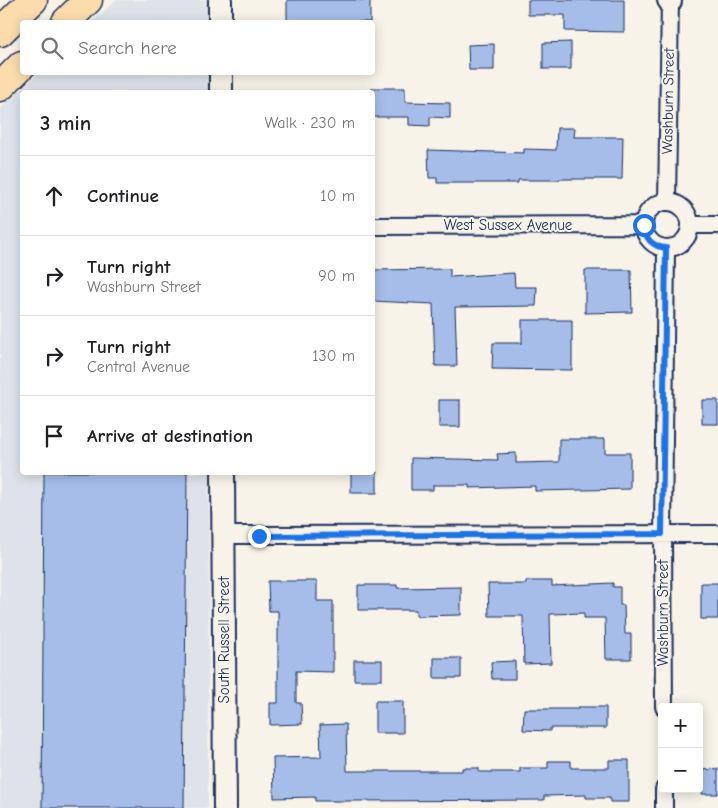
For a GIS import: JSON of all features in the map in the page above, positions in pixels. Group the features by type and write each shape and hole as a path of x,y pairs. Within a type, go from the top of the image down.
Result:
{"highway":[{"path":"0,32 33,0"},
{"path":"68,20 88,0"},
{"path":"0,87 20,67"}],"main road":[{"path":"220,0 220,20"},
{"path":"220,75 220,90"},
{"name":"South Russell Street","path":"223,475 225,808"}],"street":[{"name":"Washburn Street","path":"666,202 670,0"},
{"path":"666,202 682,207 687,213 690,225 688,237 675,248 666,248 652,244 647,238 644,225 646,214 651,208 666,202"},
{"name":"West Sussex Avenue","path":"375,226 644,225"},
{"path":"690,225 718,225"},
{"name":"Washburn Street","path":"664,703 662,534 666,248"},
{"path":"223,535 718,534"},
{"path":"664,793 664,808"}],"shaded area":[{"path":"116,0 210,0 210,20 94,20"},
{"path":"37,75 210,75 210,90 21,90"},
{"path":"20,91 20,475 209,475 208,808 0,808 0,109"}],"building":[{"path":"287,0 370,0 370,20 287,20"},
{"path":"528,0 624,0 624,32 565,31 565,15 528,15"},
{"path":"571,42 571,69 543,69 543,43"},
{"path":"494,44 494,70 469,70 468,45"},
{"path":"372,88 405,88 405,102 450,103 450,118 430,117 430,126 409,125 409,117 375,117 375,90 372,90"},
{"path":"557,128 575,128 574,137 623,137 622,179 518,180 518,183 437,183 437,178 429,178 428,150 524,153 524,149 556,150"},
{"path":"450,269 450,277 514,273 515,287 537,287 536,306 455,307 457,366 435,366 433,304 375,301 375,270"},
{"path":"585,270 631,270 632,312 585,313"},
{"path":"522,320 572,320 572,370 492,369 493,343 522,343"},
{"path":"439,400 460,400 460,427 439,427"},
{"path":"702,400 718,400 718,424 702,424"},
{"path":"559,439 605,439 605,453 630,453 630,489 535,491 535,486 469,488 469,485 433,485 433,490 411,490 411,458 498,460 497,454 516,453 516,463 559,462"},
{"path":"375,472 377,472 377,493 351,493 351,475 375,475"},
{"path":"44,475 187,475 184,808 42,808"},
{"path":"268,581 317,581 317,601 333,601 333,672 296,671 296,703 301,703 302,724 270,725 270,703 278,703 278,611 269,611"},
{"path":"526,581 552,581 552,586 613,583 613,587 620,587 620,605 624,605 625,634 631,634 631,659 606,659 605,618 584,618 584,613 550,614 551,663 524,664 523,616 489,616 488,584 526,584"},
{"path":"701,583 718,583 718,619 701,619"},
{"path":"358,585 397,585 397,588 461,587 461,615 416,616 416,610 358,610"},
{"path":"434,658 461,658 461,678 434,678"},
{"path":"354,660 382,660 382,680 354,680"},
{"path":"515,661 515,679 492,679 491,662"},
{"path":"375,701 403,701 403,733 375,733"},
{"path":"578,707 606,707 606,728 550,728 550,731 523,730 524,709 578,709"},
{"path":"346,724 347,771 462,771 462,768 479,768 479,772 520,772 520,768 548,768 548,761 571,761 571,768 609,768 609,760 629,760 629,802 610,802 610,798 586,798 586,795 544,796 544,800 315,801 315,797 274,798 273,758 321,757 320,725"},
{"path":"718,769 718,794 702,794 703,770"}],"route":[{"path":"259,536 662,534 666,248 659,248 652,244 647,238 644,225"}]}
